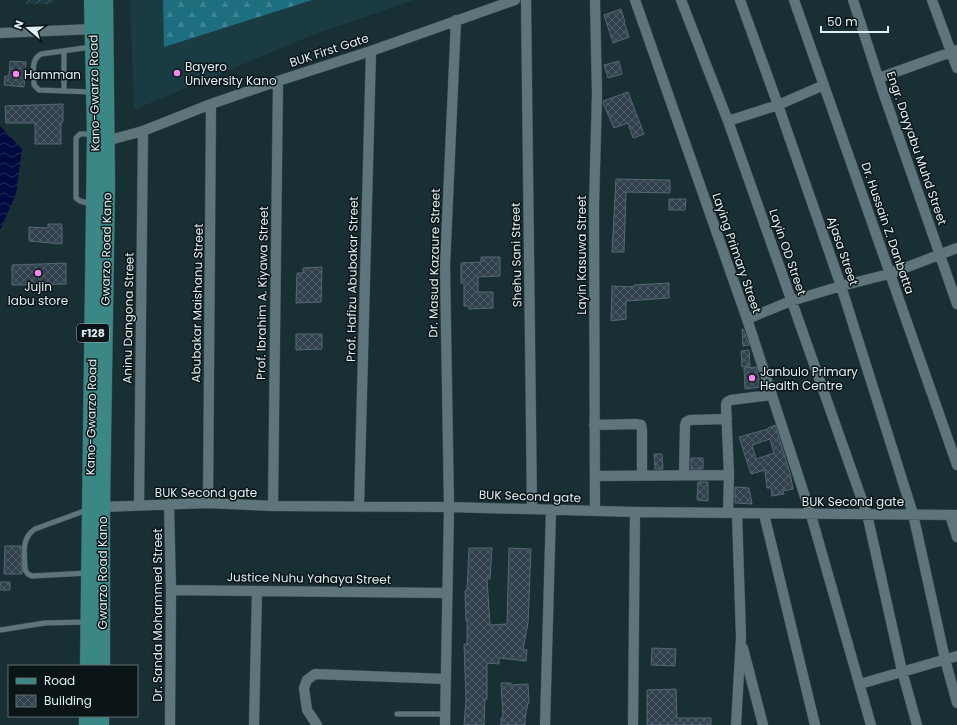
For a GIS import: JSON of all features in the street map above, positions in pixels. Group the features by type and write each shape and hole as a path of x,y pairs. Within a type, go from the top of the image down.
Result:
{"main road":[{"name":"Kano-Gwarzo Road","path":"88,665 89,573 96,508 94,204 101,137 94,92 92,0"},
{"name":"Gwarzo Road Kano","path":"102,665 96,508 107,184 101,137 107,103 105,0"}],"street":[{"name":"BUK First Gate","path":"101,137 143,131 211,104 371,51 515,0"},
{"name":"Shehu Sani Street","path":"526,0 532,509"},
{"name":"Layin Kasuwa Street","path":"595,0 597,94 594,206 595,511"},
{"name":"Laying Primary Street","path":"635,0 746,319 811,515 871,725"},
{"name":"Layin OD Street","path":"681,0 728,121 867,514 902,671 917,725"},
{"name":"Ajasa Street","path":"740,0 841,286 913,514 944,659 957,703"},
{"name":"Dr. Hussain Z. Danbatta","path":"794,0 957,465"},
{"name":"Engr. Dayyabu Muhd Street","path":"853,0 957,304"},
{"path":"932,0 954,51 957,68"},
{"name":"Dr. Masud Kazaure Street","path":"444,725 449,507 445,266 456,20"},
{"path":"0,33 93,29"},
{"name":"Prof. Hafizu Abubakar Street","path":"360,507 371,51"},
{"path":"879,78 954,51"},
{"name":"Prof. Ibrahim A. Kiyawa Street","path":"273,506 278,81"},
{"path":"728,121 778,105 824,85"},
{"name":"Abubakar Maishanu Street","path":"208,503 211,104"},
{"name":"Aninu Dangona Street","path":"139,505 143,131"},
{"path":"746,319 791,301 889,274 957,248"},
{"path":"736,725 741,638 729,475 726,405 727,402 732,400 771,395"},
{"path":"684,475 684,426 686,422 690,420 727,419"},
{"path":"594,425 641,425 642,475"},
{"path":"595,476 729,475"},
{"name":"BUK Second gate","path":"96,508 208,503 273,506 449,507 811,515 954,515"},
{"name":"Dr. Sanda Mohammed Street","path":"169,504 171,590 170,725"},
{"path":"545,725 551,510"},
{"path":"633,725 635,512"},
{"path":"764,514 814,725"},
{"path":"954,515 957,536"},
{"name":"Justice Nuhu Yahaya Street","path":"171,590 447,592"},
{"path":"254,725 257,591"},
{"path":"741,638 763,725"},
{"path":"860,684 957,656"},
{"path":"317,725 307,710 304,688 307,680 315,674 446,679"}],"lane":[{"path":"93,46 41,54 33,63 34,85 39,90 94,92"},
{"path":"64,51 64,91"},
{"path":"89,573 32,576 25,570 25,541 27,536 35,529 96,508"},
{"path":"0,630 45,623 88,622"},
{"path":"398,714 445,714"}],"shaded area":[{"path":"26,0 54,0 54,4 26,4"},
{"name":"Bayero University Kano","path":"130,0 414,0 310,36 134,110"}],"green space":[{"path":"163,0 312,0 164,47"}],"water":[{"path":"0,126 22,149 16,194 0,230"}],"building":[{"path":"621,9 629,37 613,43 604,15"},
{"path":"10,61 26,62 24,87 4,85 5,76 9,76"},
{"path":"619,61 622,74 608,78 604,65"},
{"path":"628,92 644,134 633,138 628,123 614,128 603,103 603,101"},
{"path":"63,104 61,144 35,144 35,123 6,123 5,106"},
{"path":"616,179 670,180 670,193 626,192 624,252 612,252"},
{"path":"669,199 686,199 685,210 669,210"},
{"path":"48,224 62,224 62,244 29,241 29,227 48,228"},
{"path":"481,257 500,257 500,276 478,277 478,292 493,292 493,308 469,309 469,306 464,306 464,283 461,283 461,263 481,262"},
{"path":"66,263 66,284 12,285 12,265"},
{"path":"322,267 321,302 296,303 297,273 303,273 303,268"},
{"path":"669,283 669,298 626,301 626,319 611,321 612,286 634,287 634,285"},
{"path":"743,329 749,345 743,346"},
{"path":"296,334 322,334 322,349 296,350"},
{"path":"749,350 750,366 742,367 741,351"},
{"name":"Janbulo Primary Health Centre","path":"756,367 761,387 745,389 744,368"},
{"path":"775,425 790,473 793,489 783,491 784,494 772,496 771,488 767,488 765,470 751,474 739,437","holes":["770,439 774,453 756,459 752,445"]},
{"path":"654,454 662,454 663,469 655,469"},
{"path":"691,458 703,458 703,469 691,469"},
{"path":"698,482 708,482 708,501 697,500"},
{"path":"735,487 749,488 752,504 735,503"},
{"path":"5,546 21,546 22,574 4,574"},
{"path":"469,548 492,548 490,579 487,579 490,625 507,624 509,548 531,549 528,623 523,649 527,650 526,661 499,658 499,664 487,663 487,699 485,699 484,725 464,725 466,699 464,644 467,644 465,591 467,590"},
{"path":"0,582 10,582 10,590 0,590"},
{"path":"652,648 676,649 675,666 651,665"},
{"path":"501,683 511,683 511,685 528,684 529,703 525,718 525,725 501,725 501,718 503,718"},
{"path":"676,689 677,718 711,718 711,725 647,725 647,690"}],"place":[{"name":"Bayero University Kano","path":"177,73"},
{"name":"Hamman","path":"16,74"},
{"name":"Jujin labu store","path":"38,273"},
{"name":"Janbulo Primary Health Centre","path":"752,378"}]}
